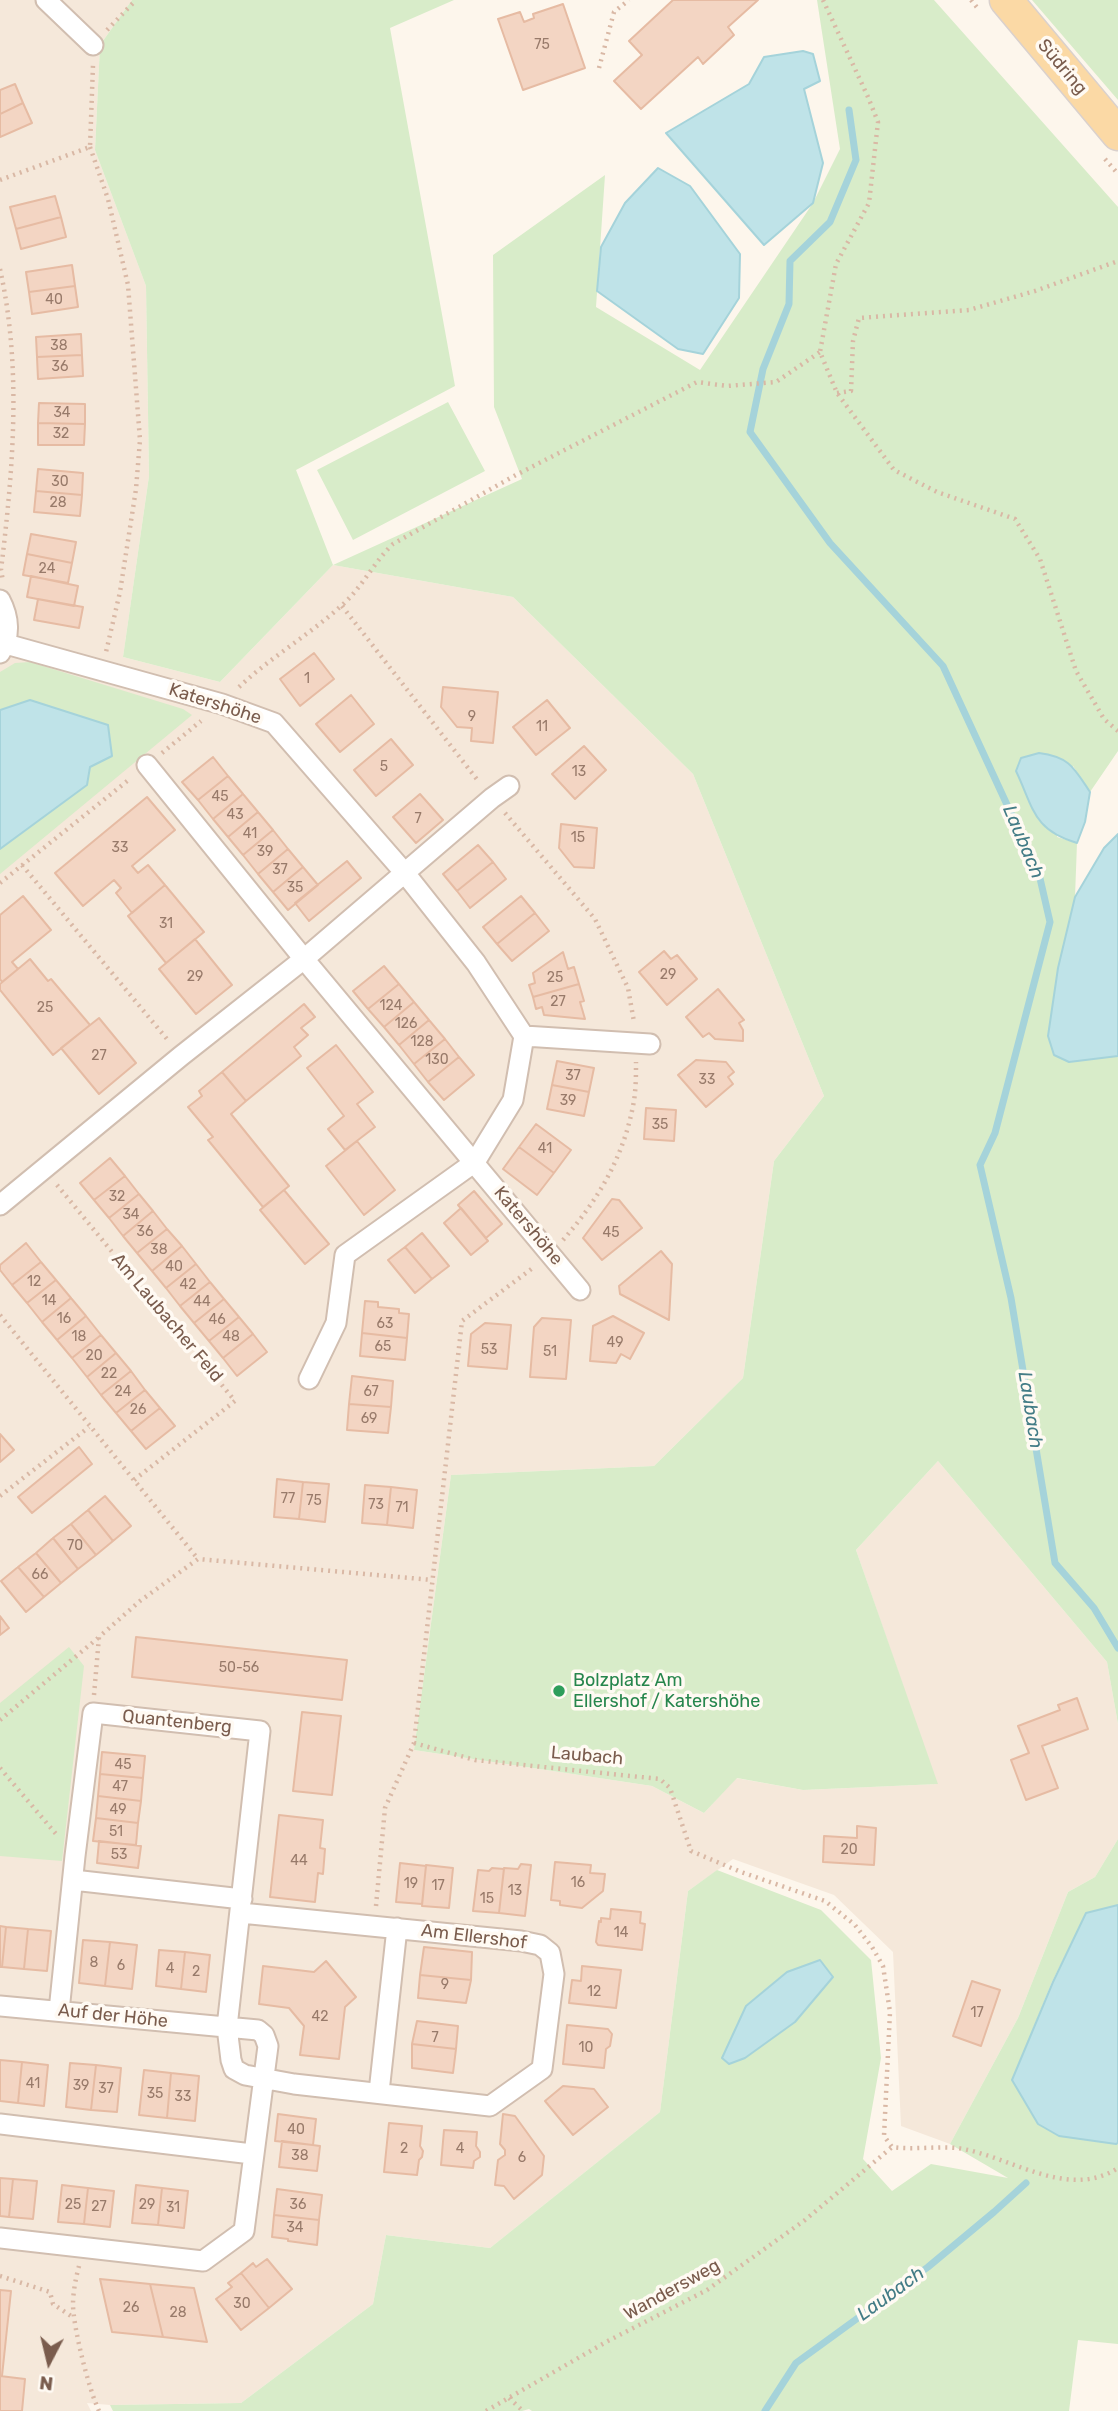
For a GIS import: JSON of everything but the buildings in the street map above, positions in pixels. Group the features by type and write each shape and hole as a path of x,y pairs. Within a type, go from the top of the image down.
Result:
{"main road":[{"name":"Südring","path":"1006,0 1118,134"}],"street":[{"path":"46,0 93,45"},
{"path":"2,591 9,621 3,648"},
{"name":"Katershöhe","path":"3,648 102,669 222,704 274,723 404,872 476,963 524,1036"},
{"path":"147,765 304,959 475,1162"},
{"path":"0,1206 181,1056 304,959 492,797 509,786"},
{"path":"309,1379 335,1323 345,1255 475,1162 513,1100 524,1036 643,1044"},
{"name":"Katershöhe","path":"475,1162 580,1290"},
{"path":"59,2011 93,1713"},
{"name":"Quantenberg","path":"93,1713 260,1731 227,2027 234,2070 264,2079"},
{"path":"73,1880 242,1906"},
{"name":"Am Ellershof","path":"242,1906 540,1945 550,1953 554,1974 542,2069 490,2106 264,2079"},
{"name":"Am Ellershof","path":"379,2092 397,1928"},
{"name":"Auf der Höhe","path":"0,2006 227,2027"},
{"path":"0,2238 203,2261 244,2231 268,2046 264,2035 258,2030 227,2027"},
{"path":"0,2124 253,2154"}],"path":[{"path":"102,669 120,592 136,489 140,440 128,285 108,199 90,146 93,45 136,0"},
{"path":"599,68 614,12 629,0"},
{"path":"823,0 878,122 869,203 836,264 820,352 837,393 894,470 937,492 1015,519 1040,559 1076,671 1104,719 1118,731"},
{"path":"0,180 90,146"},
{"path":"837,393 850,391 853,341 859,318 969,310 1035,291 1118,261"},
{"path":"0,269 11,335 14,393 13,463 1,570 2,591"},
{"path":"0,883 222,704 260,667 342,606 368,578 383,553 393,544 514,476 697,382 727,386 776,382 820,352"},
{"path":"342,606 492,797 594,919 628,988 643,1044 634,1104 620,1154 590,1209 552,1254 461,1321 414,1743 385,1808 374,1925"},
{"path":"22,865 181,1056"},
{"name":"Am Laubacher Feld","path":"44,1169 235,1401 134,1480"},
{"path":"0,1315 198,1559"},
{"path":"0,1496 89,1427"},
{"path":"0,1720 141,1601 198,1559 432,1580"},
{"path":"93,1713 95,1659 99,1637"},
{"name":"Laubach","path":"414,1743 475,1760 660,1779 670,1788 691,1851 741,1872 825,1901 855,1924 883,1965 890,2012 884,2136 892,2147"},
{"path":"0,1768 75,1856"},
{"path":"892,2147 914,2150 957,2148 1066,2179 1094,2180 1118,2168"},
{"name":"Wandersweg","path":"486,2411 606,2342 707,2290 805,2220 892,2147"},
{"path":"85,2248 78,2270 73,2303 88,2377 99,2411"},
{"path":"0,2276 50,2292 53,2304 75,2318"},
{"path":"509,2398 523,2411"}],"shaded area":[{"path":"0,0 132,0 100,45 95,150 146,286 149,476 123,657 220,682 333,565 513,597 693,774 824,1096 774,1161 743,1378 654,1466 451,1475 414,1750 652,1786 704,1813 736,1778 803,1790 937,1784 856,1550 938,1461 1107,1662 1118,1724 1118,1839 1095,1877 1068,1892 1018,2018 950,2144 901,2126 893,1952 834,1895 733,1859 688,1891 660,2112 490,2248 386,2235 373,2304 241,2403 87,2403 91,2411 0,2411"}],"green space":[{"path":"132,0 454,0 390,28 455,386 296,470 333,565 220,682 123,657 149,476 146,286 95,150 100,45"},
{"path":"817,0 934,0 1118,207 1118,751 1090,792 1073,766 1057,837 1077,843 1075,897 1058,968 1048,1036 1069,1062 1118,1056 1118,1724 1107,1662 938,1461 856,1550 938,1784 803,1790 737,1778 704,1813 652,1786 414,1750 451,1475 654,1466 743,1378 774,1161 824,1096 693,774 513,597 333,565 522,479 494,407 493,255 605,175 596,307 700,370 813,203 840,149"},
{"path":"1032,0 1118,0 1118,100"},
{"path":"448,402 485,471 353,540 317,470"},
{"path":"30,662 183,709 192,715 0,874 0,672 15,663"},
{"path":"69,1647 84,1666 62,1861 0,1856 0,1703"},
{"path":"1118,1839 1118,1905 1086,1913 1052,1982 1012,2080 1038,2124 1059,2136 1118,2143 1118,2344 1078,2340 1069,2411 113,2411 110,2405 241,2403 373,2304 386,2235 490,2248 660,2112 688,1891 717,1870 821,1910 871,1960 881,2058 863,2159 892,2191 931,2164 1008,2178 950,2144 1018,2018 1068,1892 1095,1877"}],"water":[{"path":"803,51 813,54 820,81 804,89 823,163 813,203 764,245 666,133 749,84 764,57"},
{"path":"658,168 690,186 740,254 739,298 703,354 678,349 597,291 601,247 625,203"},
{"path":"30,700 108,725 112,756 90,767 87,785 0,849 0,710"},
{"path":"1039,753 1065,761 1080,776 1090,792 1085,822 1077,843 1062,838 1043,825 1016,771 1021,758"},
{"path":"1118,834 1118,1056 1069,1062 1054,1055 1048,1036 1058,968 1075,897 1104,848"},
{"path":"1118,1905 1116,2144 1059,2136 1038,2124 1012,2080 1053,1982 1086,1913"},
{"path":"820,1960 833,1977 795,2022 745,2058 729,2064 722,2058 746,2006 787,1972"}],"waterway":[{"name":"Laubach","path":"849,110 856,160 830,222 790,261 789,304 763,369 750,432 830,543 943,666 1039,874 1050,922 995,1133 980,1165 1011,1298 1055,1563 1094,1608 1118,1648"},
{"name":"Laubach","path":"765,2411 796,2363 928,2267 1026,2183"}],"place":[{"name":"Bolzplatz Am Ellershof / Katershöhe","path":"559,1691"}]}
